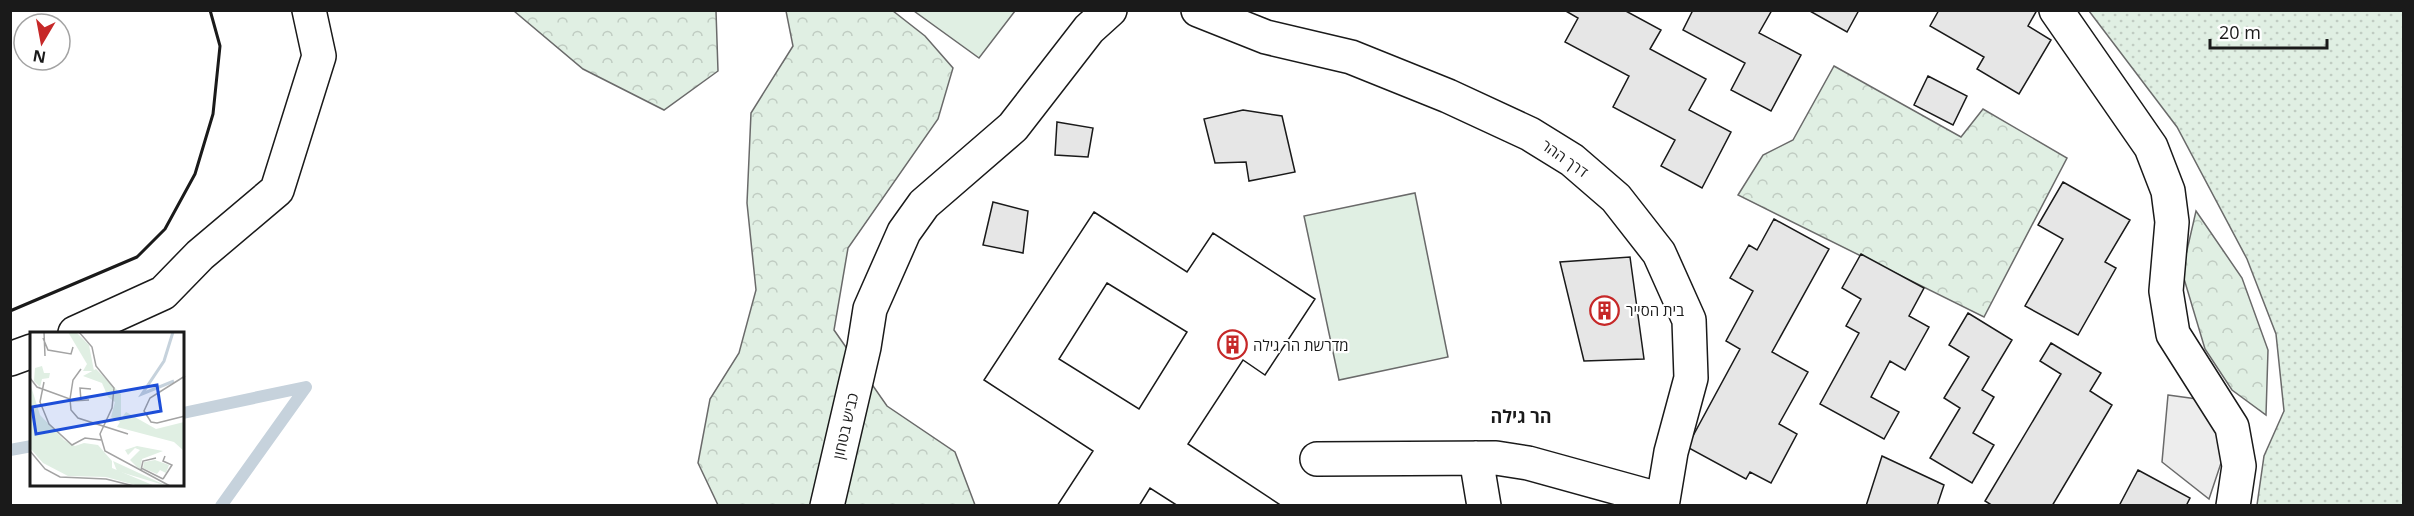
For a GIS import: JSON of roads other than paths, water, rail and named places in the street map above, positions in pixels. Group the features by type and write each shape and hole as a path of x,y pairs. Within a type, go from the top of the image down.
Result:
{"street":[{"path":"77,332 163,293 200,255 277,190 319,56 309,10"},
{"name":"כביש בטחון","path":"827,506 864,347 870,309 904,232 924,204 1012,127 1089,29 1110,10"},
{"name":"דרך ההר","path":"1198,10 1266,37 1351,57 1448,96 1530,134 1572,159 1616,198 1659,253 1689,320 1691,378 1671,452 1662,503"},
{"path":"2055,10 2151,147 2168,191 2172,222 2166,291 2173,334 2232,427 2239,466 2232,506"},
{"path":"10,359 30,352"},
{"path":"1476,458 1484,506"},
{"path":"1317,459 1496,458 1528,463 1662,503"}],"waterway":[{"path":"184,413 306,387 221,506"},
{"path":"10,450 30,446"}],"place":[{"name":"בית הסייר","path":"1605,310"},
{"name":"מדרשת הר גילה","path":"1232,345"}],"district":[{"name":"הר גילה","path":"1521,416"}]}
